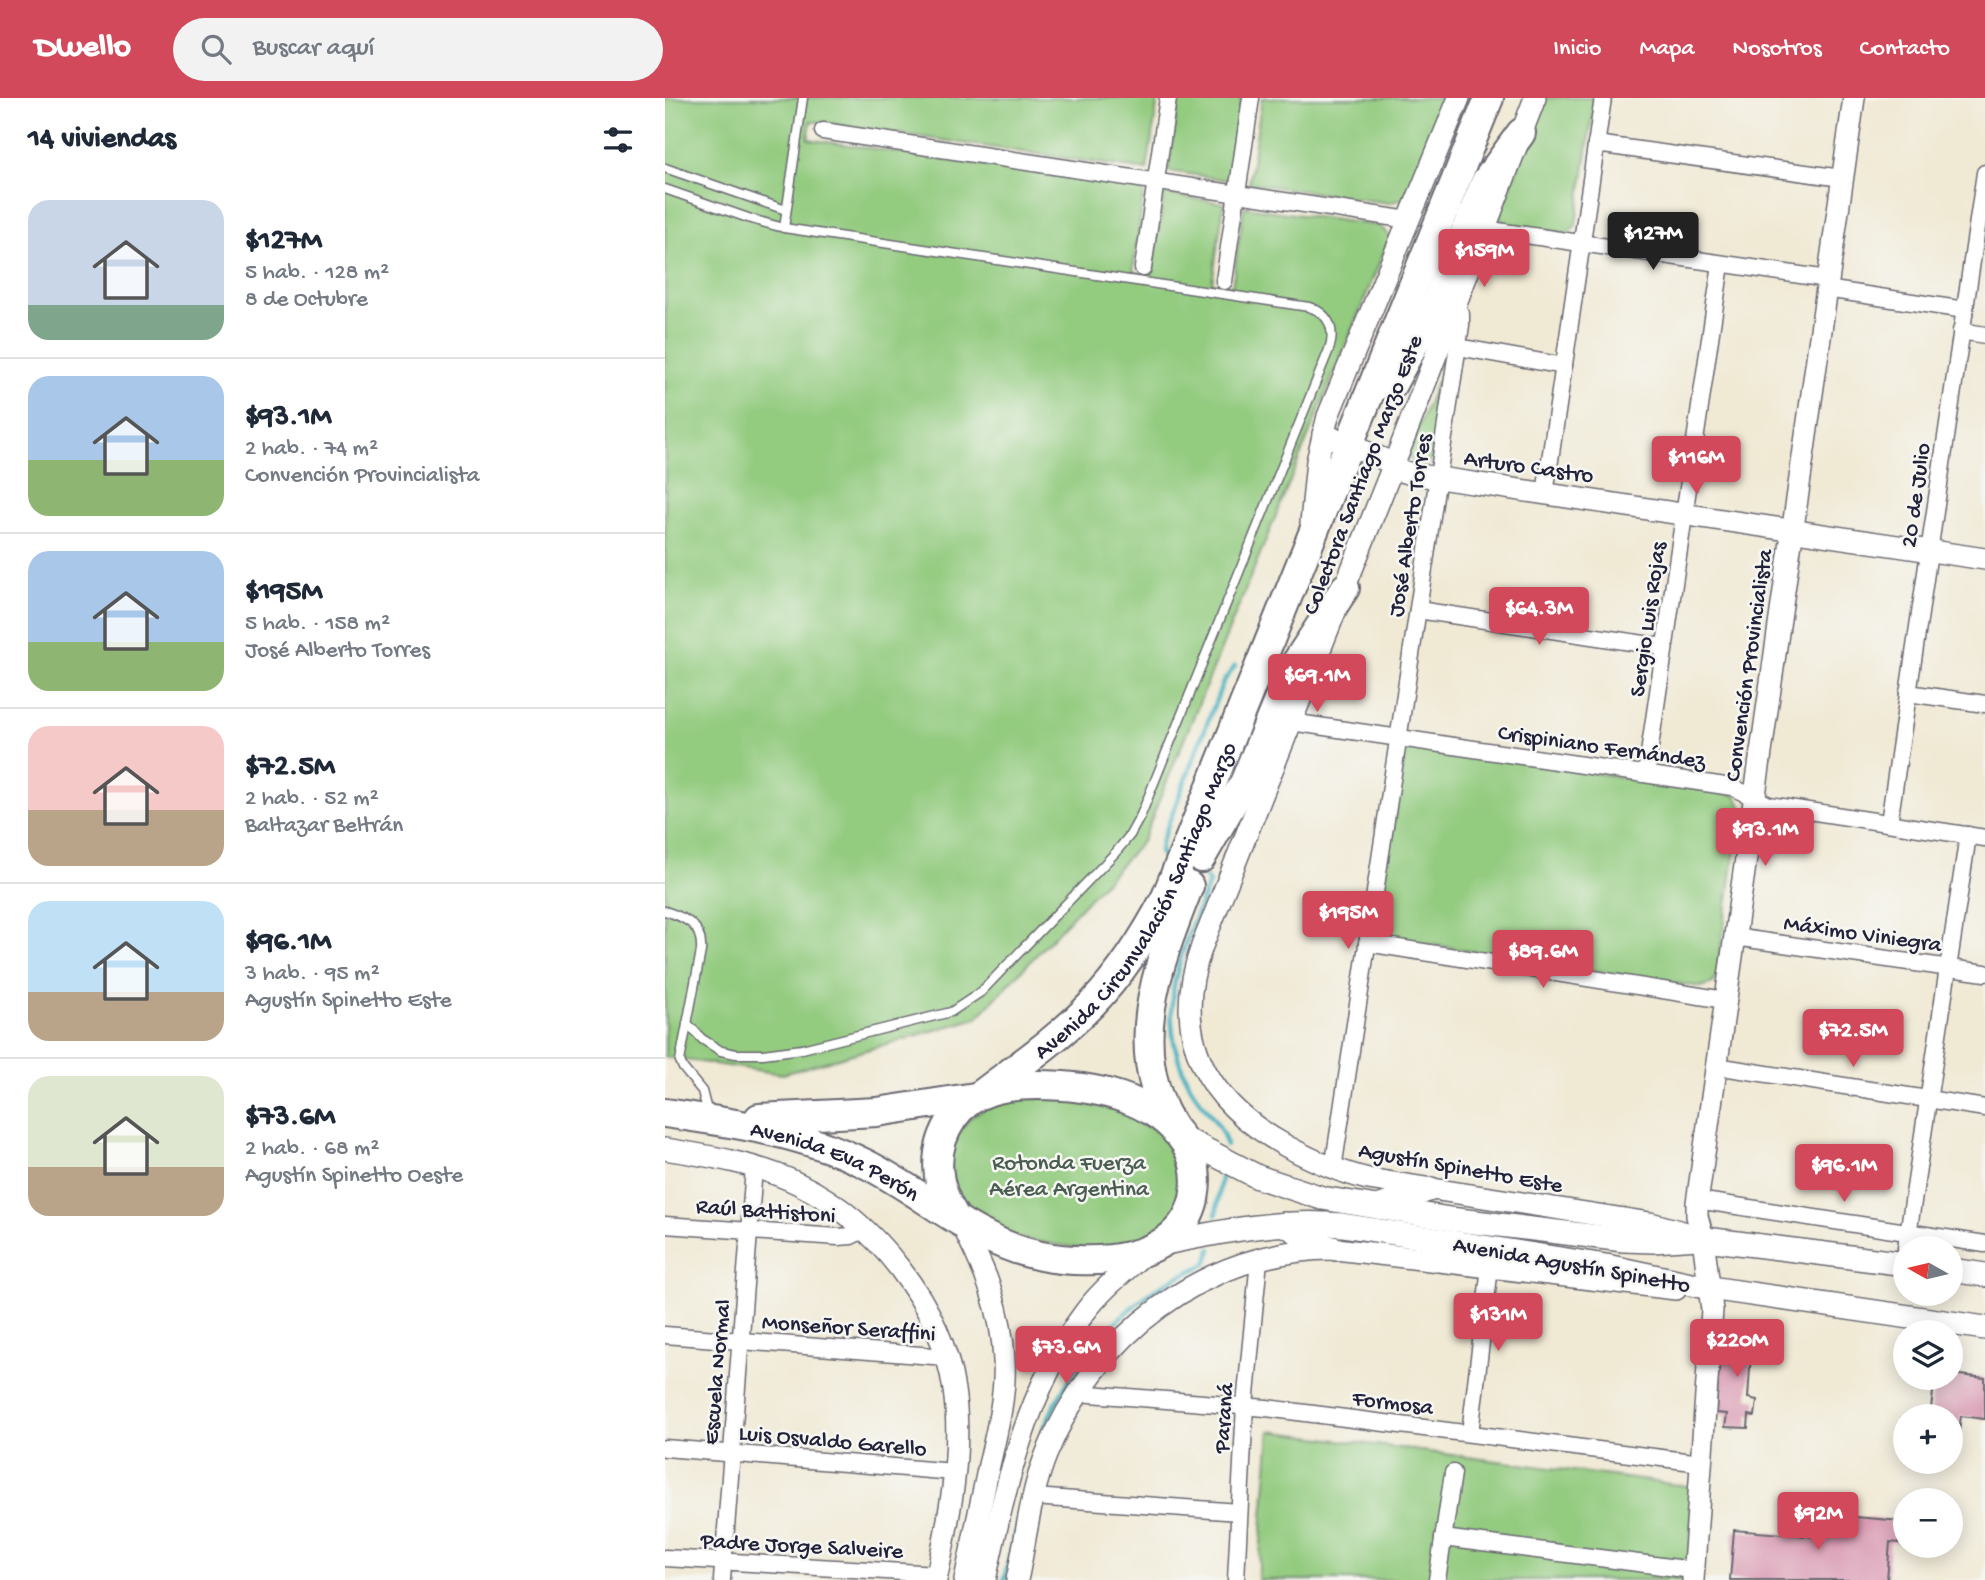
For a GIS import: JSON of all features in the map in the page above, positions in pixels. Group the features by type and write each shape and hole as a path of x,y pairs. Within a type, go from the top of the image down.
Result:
{"highway":[{"path":"1386,354 1410,261 1455,149 1468,98"},
{"name":"Avenida Circunvalación Santiago Marzo","path":"1178,1134 1162,1108 1148,1053 1149,1016 1165,951 1357,448 1386,354 1489,98"},
{"name":"Avenida Circunvalación Santiago Marzo","path":"979,1095 1052,1040 1091,1005 1119,971 1152,923 1172,884 1308,546 1391,386 1507,98"},
{"path":"1391,386 1435,305 1486,181 1521,133"},
{"path":"1201,858 1246,778 1290,672 1345,588"},
{"path":"1032,1085 1096,1091 1143,1107 1178,1134 1192,1156 1196,1171 1193,1201 1178,1230 1155,1246 1114,1259 1065,1260 1005,1246 982,1236 958,1220 940,1184 938,1157 947,1126 962,1107 979,1095 1032,1085"},
{"name":"Avenida Eva Perón","path":"709,1119 866,1114 979,1095"},
{"name":"Avenida Eva Perón","path":"665,1113 789,1134 828,1147 891,1177 958,1220"}],"main road":[{"name":"Avenida Agustín Spinetto","path":"1178,1134 1227,1163 1266,1181 1314,1196 1374,1207 1450,1219 1628,1240 1703,1238 1893,1251"},
{"path":"1374,1207 1388,1205 1431,1189"},
{"name":"Avenida Agustín Spinetto","path":"1155,1246 1220,1231 1284,1224 1351,1226 1606,1266 1710,1288 1985,1328"},
{"path":"1284,1224 1320,1245 1336,1249"},
{"path":"1963,1272 1985,1275"}],"street":[{"path":"1143,268 1168,98"},
{"path":"1224,281 1251,98"},
{"name":"Colectora Santiago Marzo Este","path":"1308,546 1316,470 1334,399 1459,98"},
{"name":"Colectora Santiago Marzo Este","path":"1202,946 1394,466 1535,98"},
{"path":"1545,494 1603,98"},
{"name":"Convención Provincialista","path":"1693,1575 1711,1314 1703,1238 1696,1213 1697,1199 1854,98"},
{"path":"823,131 1409,220"},
{"path":"1596,144 1842,178"},
{"name":"20 de Julio","path":"1889,823 1985,173"},
{"path":"1484,229 1721,264 1965,310"},
{"name":"Sergio Luis Rojas","path":"1646,774 1721,264"},
{"name":"José Alberto Torres","path":"1333,1169 1458,347 1462,317 1455,305"},
{"path":"1961,331 1985,335"},
{"path":"1458,347 1564,366"},
{"name":"Arturo Castro","path":"1323,434 1406,473 1985,559"},
{"path":"1418,610 1664,647"},
{"path":"1908,692 1985,704"},
{"name":"Crispiniano Fernández","path":"1291,722 1736,788 1773,806 1985,838"},
{"path":"1908,1236 1968,835"},
{"name":"Máximo Viniegra","path":"1734,937 1985,973"},
{"path":"1367,943 1725,1000"},
{"name":"Agustín Spinetto Este","path":"1202,946 1190,987 1190,1015 1199,1055 1210,1080 1235,1112 1257,1129 1333,1169 1368,1179 1650,1223 1703,1238"},
{"path":"1716,1066 1985,1108"},
{"path":"665,1149 754,1168 813,1192 863,1230 886,1253 911,1286 933,1325 946,1357 956,1406 954,1472 936,1577"},
{"name":"Escuela Normal","path":"722,1580 754,1168"},
{"path":"1697,1199 1893,1249"},
{"path":"958,1220 980,1260 993,1294 1001,1330 1004,1374 998,1425 965,1580"},
{"name":"Raúl Battistoni","path":"665,1225 838,1237 851,1236 863,1230"},
{"path":"1963,1246 1985,1244"},
{"path":"985,1580 1015,1460 1054,1362 1074,1327 1092,1303 1155,1246"},
{"path":"1017,1580 1034,1497 1046,1456 1078,1393 1108,1353 1157,1308 1215,1274 1291,1253 1336,1249 1667,1289 1710,1288"},
{"name":"Paraná","path":"1236,1580 1245,1405 1259,1260"},
{"path":"1469,1433 1490,1267"},
{"name":"Monseñor Seraffini","path":"665,1335 946,1357"},
{"name":"Formosa","path":"1078,1393 1245,1405 1701,1463"},
{"name":"Luis Osvaldo Garello","path":"665,1448 954,1472"},
{"path":"1437,1580 1453,1473"},
{"path":"1034,1497 1239,1512"},
{"path":"1443,1538 1693,1575"},
{"name":"Padre Jorge Salveire","path":"665,1558 936,1577"}],"lane":[{"path":"783,228 803,98"},
{"path":"665,167 786,210"},
{"path":"665,189 783,228 1309,307 1320,311 1328,319 1332,330 1331,342 1141,815 1116,852 981,992 951,1012 802,1049 763,1055 721,1051 708,1044 687,1023"},
{"path":"665,911 690,921 701,939 680,1059 683,1068 702,1091 709,1119"}],"green space":[{"path":"665,98 1158,98 1147,170 811,121 808,139 1144,189 1133,272 1152,274 1164,194 1224,203 1212,283 1232,286 1244,207 1380,226 1390,237 1142,842 977,1018 783,1074 665,1057"},
{"path":"1179,98 1241,98 1228,180 1168,171"},
{"path":"1262,98 1448,98 1405,198 1389,203 1249,183"},
{"path":"1543,98 1595,98 1576,225 1568,233 1506,225 1499,217"},
{"path":"1439,381 1444,383 1445,387 1432,457 1427,464 1416,464 1408,455"},
{"path":"1413,746 1729,793 1737,797 1741,807 1717,975 1713,983 1701,987 1389,938 1381,934 1377,926 1404,756"},
{"name":"Rotonda Fuerza Aérea Argentina","path":"1024,1097 1079,1100 1123,1111 1152,1125 1176,1151 1185,1182 1175,1215 1146,1239 1091,1250 1015,1238 967,1210 956,1194 949,1156 959,1132 970,1118 989,1106"},
{"path":"1270,1431 1694,1487 1688,1580 1258,1580"}],"building":[{"path":"1721,1333 1764,1338 1762,1355 1751,1353 1748,1398 1757,1400 1755,1416 1749,1415 1748,1428 1725,1427 1727,1414 1716,1413"},
{"path":"1963,1375 1985,1378 1985,1419 1963,1416 1963,1404 1932,1404 1933,1390 1963,1390"},
{"path":"1821,1514 1893,1520 1893,1542 1890,1542 1887,1580 1730,1580 1734,1530 1819,1537"}],"waterway":[{"path":"1167,859 1160,853 1161,843 1223,682 1235,666"},
{"path":"1205,877 1209,882 1188,936 1174,985 1173,1034 1179,1060 1190,1086 1221,1130 1226,1145"},
{"path":"1216,1215 1221,1178"},
{"path":"1030,1470 1048,1418 1092,1348 1131,1308 1153,1291 1206,1264 1211,1249"},
{"path":"1004,1580 1019,1516"}]}
